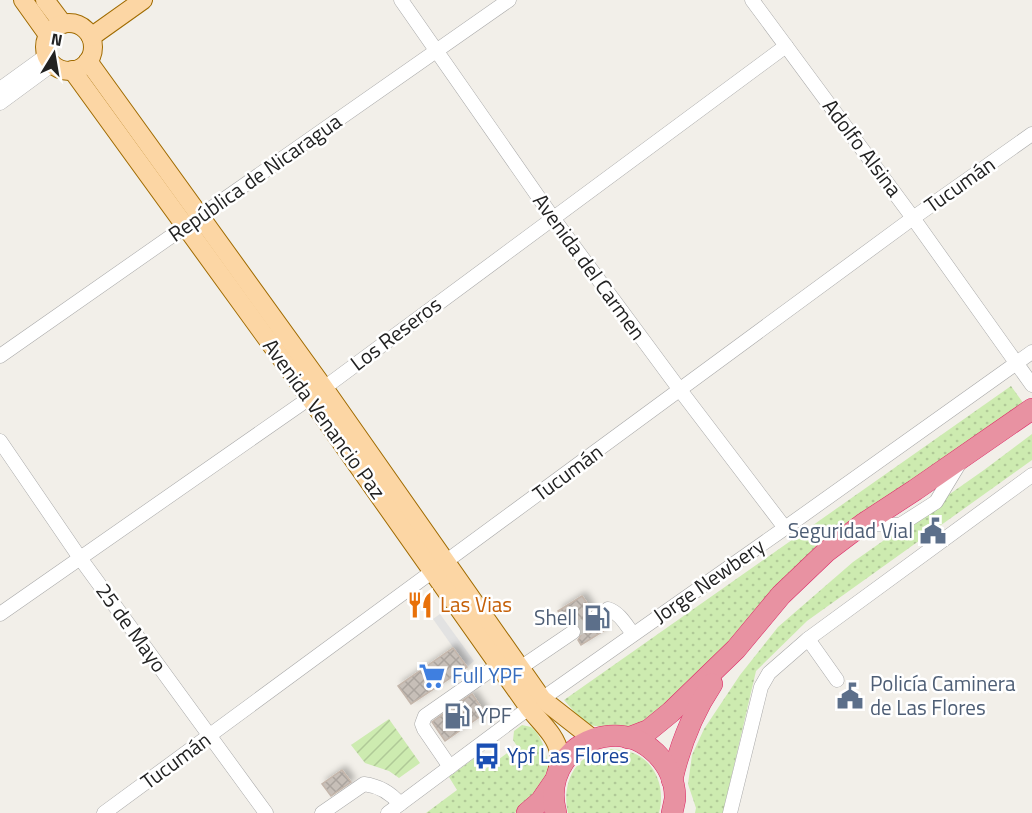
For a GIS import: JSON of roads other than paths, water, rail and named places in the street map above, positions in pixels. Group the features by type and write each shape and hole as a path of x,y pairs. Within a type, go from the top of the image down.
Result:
{"highway":[{"path":"672,780 683,738 699,703 736,649 781,595 826,552 863,524 1032,409"},
{"path":"628,738 649,730 671,712 736,649"},
{"path":"527,813 541,801 563,762 571,753 592,740 610,736 643,743 666,765 672,780 675,799 672,813"},
{"path":"556,778 553,801 556,813"}],"main road":[{"path":"23,0 56,30"},
{"path":"45,0 56,30"},
{"path":"87,33 122,0"},
{"path":"87,33 143,0"},
{"path":"73,24 87,33 93,50 88,61 78,69 62,69 50,60 46,42 56,30 73,24"},
{"name":"Avenida Venancio Paz","path":"88,61 192,221"},
{"name":"Avenida Venancio Paz","path":"72,70 192,221 440,567 520,668 535,703 558,745 560,755 556,778"},
{"name":"Avenida Venancio Paz","path":"440,567 498,665 535,703 592,740"}],"street":[{"name":"Avenida del Carmen","path":"401,0 553,218 785,528"},
{"name":"República de Nicaragua","path":"0,356 509,0"},
{"name":"Adolfo Alsina","path":"752,0 914,218 1032,385"},
{"name":"Los Reseros","path":"0,614 317,393 786,46"},
{"path":"0,89 50,60"},
{"path":"0,103 50,60"},
{"name":"Tucumán","path":"104,813 914,218 1032,134"},
{"name":"Jorge Newbery","path":"388,813 535,703 1032,352"},
{"name":"25 de Mayo","path":"0,441 80,558 266,813"},
{"path":"730,813 761,687 769,673 808,639 1032,475"},
{"path":"596,617 608,609 613,610 633,634"},
{"path":"520,668 573,632"},
{"path":"808,639 837,680"},
{"path":"450,767 424,729 422,724 425,716 498,665"},
{"path":"322,813 364,784 376,786 393,795 400,804"}],"tunnel":[{"path":"573,632 596,617"}],"place":[{"name":"Seguridad Vial","path":"933,531"},
{"name":"Las Vias","path":"420,605"},
{"name":"Shell","path":"597,618"},
{"name":"Full YPF","path":"432,676"},
{"name":"Policía Caminera de Las Flores","path":"850,696"},
{"name":"YPF","path":"457,716"},
{"name":"Ypf Las Flores","path":"487,756"}]}
